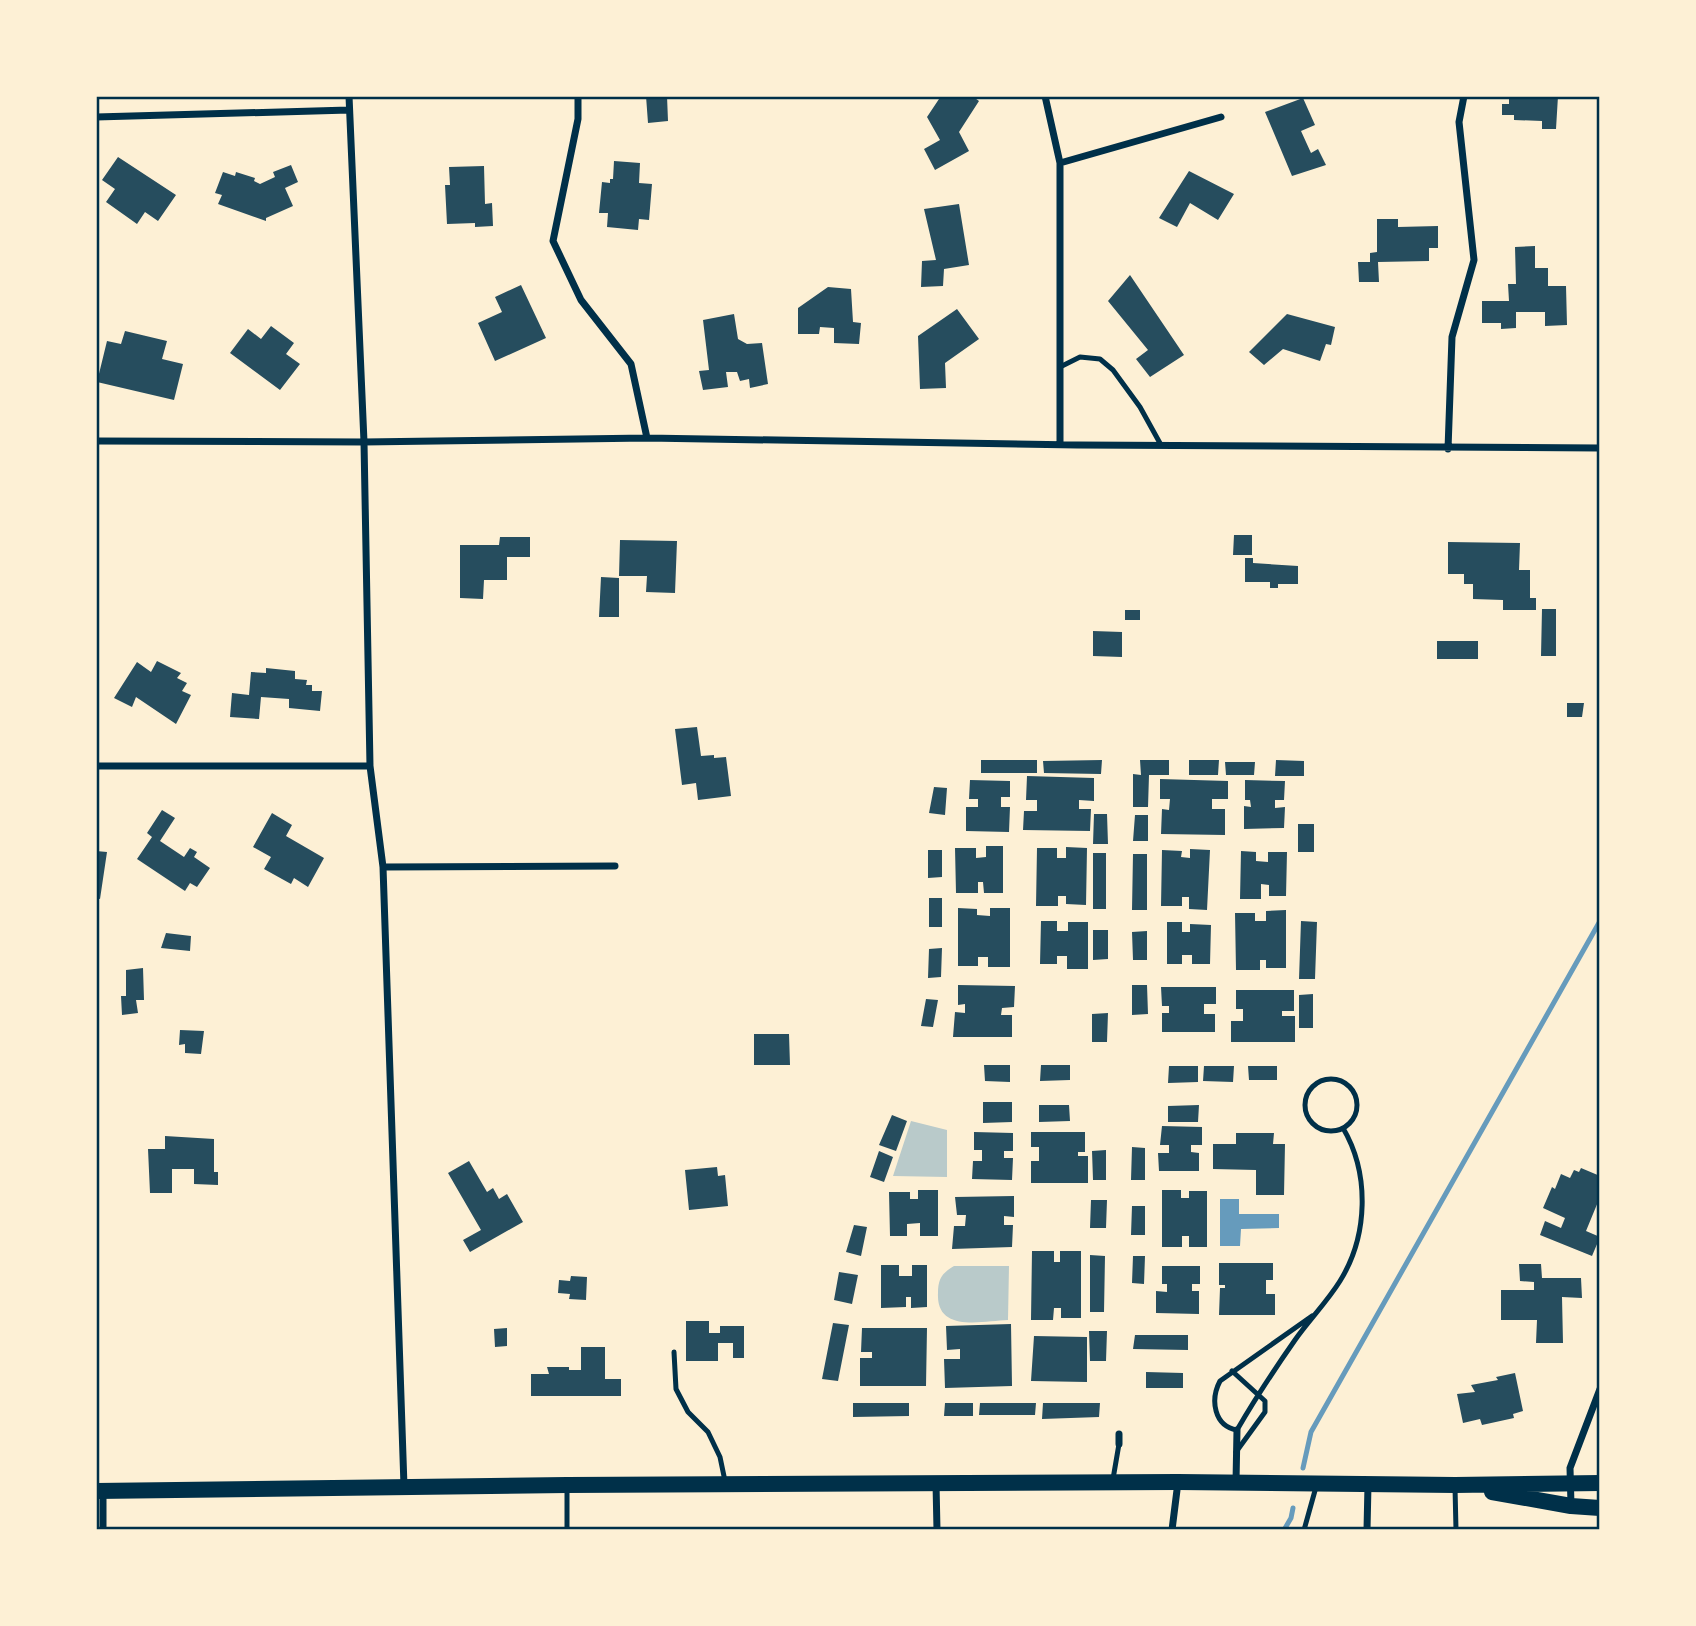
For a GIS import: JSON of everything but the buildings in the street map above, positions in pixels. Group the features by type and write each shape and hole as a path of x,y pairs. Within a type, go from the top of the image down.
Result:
{"main road":[{"path":"100,1491 726,1484 1600,1483"},
{"path":"1455,1485 1571,1506 1600,1508"}],"street":[{"path":"349,96 364,442 370,765 383,867 404,1486"},
{"path":"578,96 578,119 553,241 582,300 631,364 647,438"},
{"path":"1045,96 1060,163 1060,444"},
{"path":"1448,449 1452,337 1474,260 1459,122 1464,96"},
{"path":"96,117 349,110"},
{"path":"1060,163 1221,117"},
{"path":"96,441 364,442 647,438 1448,449 1600,448"},
{"path":"98,765 370,765"},
{"path":"383,867 615,866"},
{"path":"1571,1506 1570,1468 1600,1389"},
{"path":"1236,1482 1237,1430"},
{"path":"1119,1434 1119,1444"},
{"path":"1172,1530 1178,1482"},
{"path":"936,1483 937,1530"},
{"path":"1367,1530 1368,1484"},
{"path":"100,1491 103,1530"}],"lane":[{"path":"1060,367 1080,357 1100,359 1112,370 1140,407 1161,445"},
{"path":"1332,1080 1340,1081 1353,1092 1356,1108 1350,1123 1343,1128 1335,1131 1318,1128 1307,1116 1306,1099 1315,1085 1332,1080"},
{"path":"1312,1317 1220,1381 1214,1403 1218,1419 1224,1425 1237,1430 1258,1394 1312,1317 1329,1298 1353,1255 1359,1235 1362,1188 1352,1143 1343,1128"},
{"path":"674,1352 676,1389 688,1412 708,1432 720,1457 726,1484"},
{"path":"1232,1371 1265,1401 1265,1412 1236,1452"},
{"path":"1113,1482 1119,1444"},
{"path":"1304,1530 1317,1484"},
{"path":"567,1485 567,1530"},
{"path":"1455,1485 1456,1530"}],"shaded area":[{"path":"911,1121 947,1130 947,1177 893,1176"},
{"path":"954,1266 1009,1266 1008,1320 962,1322 944,1314 939,1306 939,1284 944,1274"}],"water":[{"path":"1220,1199 1239,1199 1239,1214 1279,1214 1279,1228 1241,1229 1240,1246 1220,1246"}],"waterway":[{"path":"1303,1468 1311,1432 1600,921"},
{"path":"1284,1530 1293,1508"}]}
